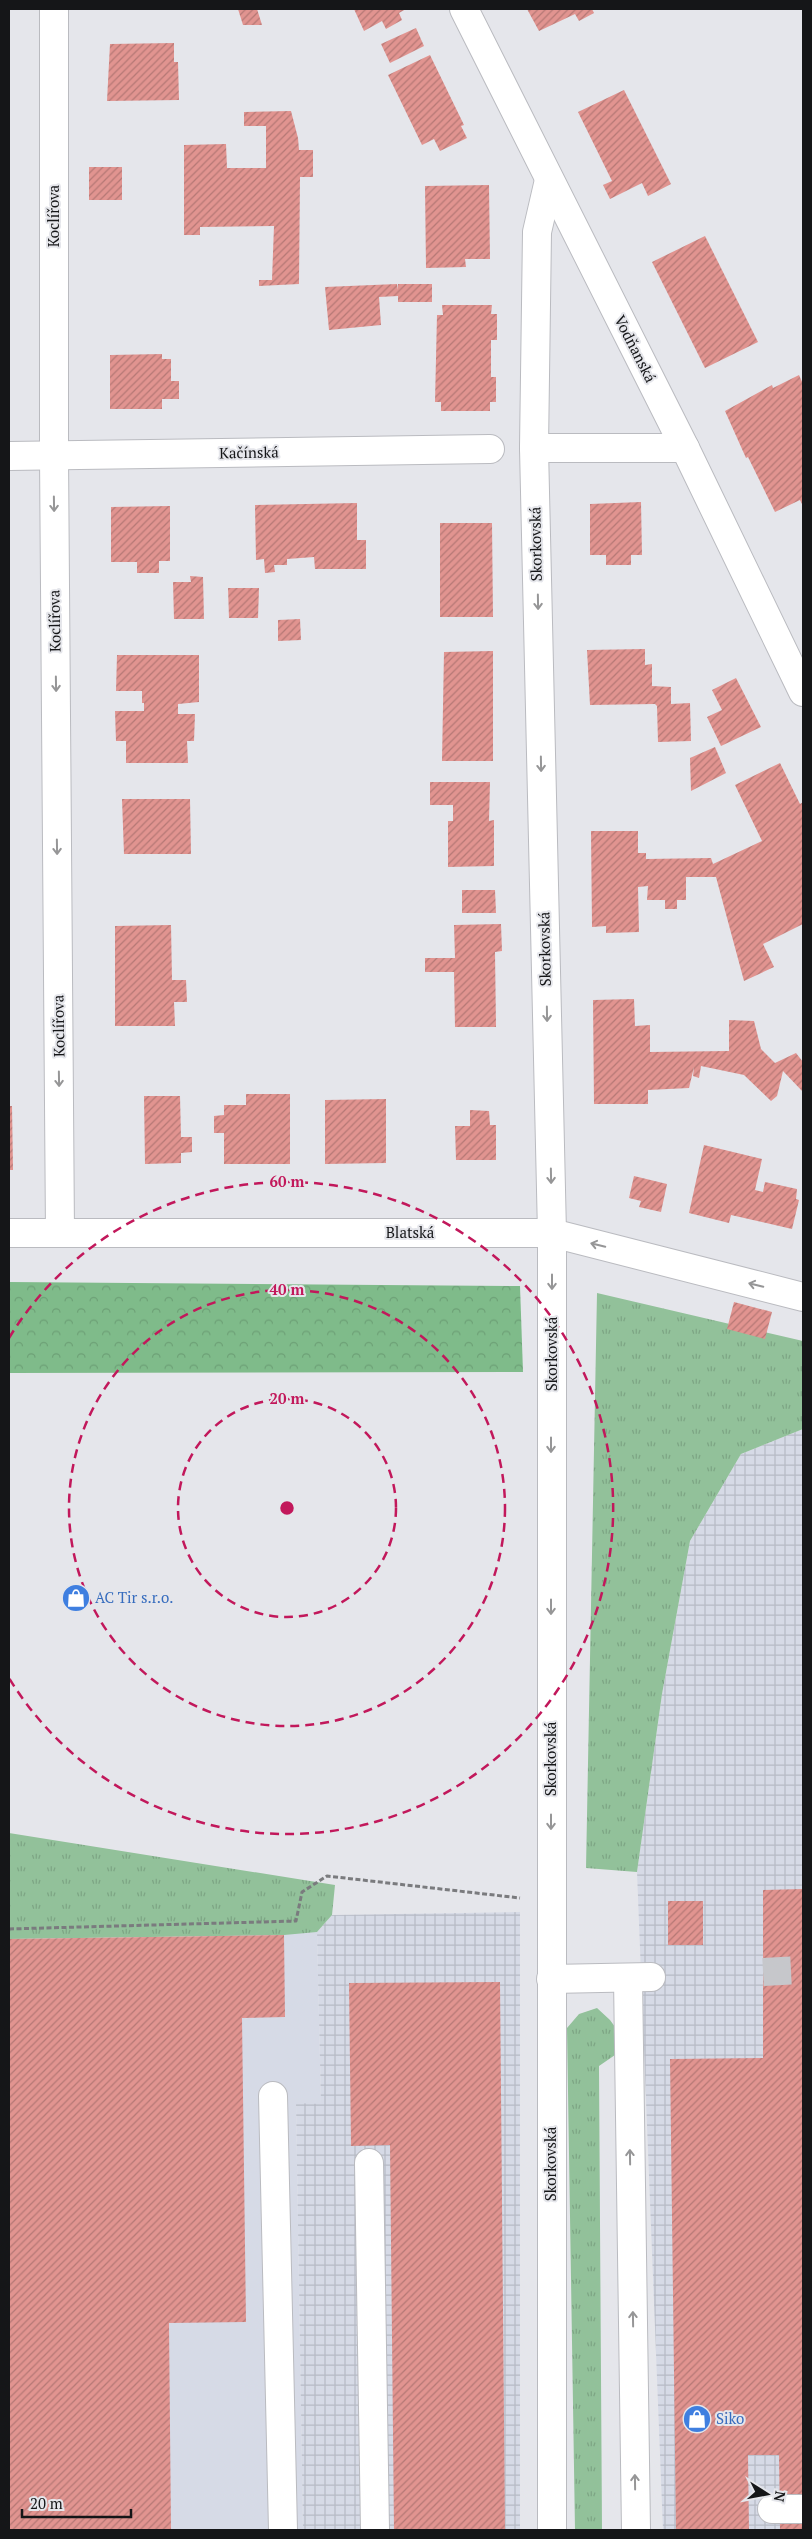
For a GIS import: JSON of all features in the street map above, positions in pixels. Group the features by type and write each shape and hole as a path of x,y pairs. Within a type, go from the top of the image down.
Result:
{"street":[{"name":"Koclířova","path":"54,9 54,456 60,1234"},
{"name":"Vodňanská","path":"464,9 685,448 803,692"},
{"name":"Skorkovská","path":"549,180 537,232 534,448 552,1233 552,2530"},
{"path":"534,448 685,448"},
{"name":"Kačínská","path":"9,456 490,449"},
{"name":"Blatská","path":"9,1233 552,1233 803,1297"},
{"path":"551,1979 639,1977 636,2530"},
{"path":"273,2096 283,2530"},
{"path":"369,2163 375,2530"},
{"path":"772,2509 803,2509"}],"path":[{"path":"9,1929 296,1921 302,1892 327,1876 551,1902"}],"shaded area":[{"path":"803,1429 803,2530 663,2530 637,1872 662,1694 690,1541 741,1454"},
{"path":"520,1912 520,2530 303,2530 296,2103 321,2104 317,1932 332,1915"},
{"path":"317,1932 321,2104 296,2104 303,2530 9,2530 9,1939 195,1937"}],"green space":[{"path":"9,1282 520,1286 523,1372 9,1373"},
{"path":"597,1293 803,1341 803,1429 741,1454 690,1541 662,1694 637,1872 586,1868"},
{"path":"9,1833 335,1885 332,1915 317,1932 284,1935 9,1939"},
{"path":"597,2008 610,2020 618,2031 615,2055 599,2066 602,2530 575,2530 567,2028 579,2014"}],"building":[{"path":"238,9 257,9 262,25 243,25"},
{"path":"354,9 406,9 399,13 402,20 386,29 382,21 364,31"},
{"path":"527,9 592,9 594,13 579,21 575,14 539,31"},
{"path":"416,28 424,46 390,63 381,44"},
{"path":"174,43 174,62 178,62 179,100 107,101 110,44"},
{"path":"430,55 464,125 461,126 467,138 440,151 434,139 422,145 388,75"},
{"path":"624,90 671,184 648,196 642,183 610,199 603,185 612,181 578,112"},
{"path":"291,111 299,150 313,150 313,177 300,177 299,284 259,286 259,280 272,280 274,226 200,227 200,235 184,235 184,145 226,144 227,168 266,168 266,126 244,126 244,112"},
{"path":"89,167 122,167 122,200 89,200"},
{"path":"489,185 490,259 465,259 466,267 426,268 425,186"},
{"path":"705,236 758,342 705,368 652,262"},
{"path":"397,284 398,290 398,284 432,284 432,302 398,302 398,296 379,297 381,325 329,330 325,287"},
{"path":"442,305 492,305 491,314 497,314 497,340 491,340 491,377 496,377 496,402 490,402 490,411 441,411 441,402 435,402 437,315 443,315"},
{"path":"162,354 162,359 171,359 171,381 179,381 179,399 162,399 162,409 110,409 110,355"},
{"path":"799,375 803,384 803,506 800,500 775,512 748,457 746,458 725,411 772,385 773,388"},
{"path":"641,502 642,555 631,555 631,565 606,565 606,555 590,555 590,504"},
{"path":"357,503 357,540 366,540 366,569 315,569 314,557 287,559 287,565 274,565 275,572 265,573 264,559 256,560 255,505"},
{"path":"170,506 170,561 159,561 159,573 137,573 137,562 111,562 111,507"},
{"path":"440,523 492,523 493,617 440,617"},
{"path":"190,576 203,577 204,619 174,619 173,582 191,582"},
{"path":"228,588 259,588 258,618 229,618"},
{"path":"300,619 301,640 278,641 278,620"},
{"path":"645,649 645,665 652,664 652,686 671,687 671,704 690,703 691,741 658,742 657,706 655,704 590,705 587,650"},
{"path":"493,651 493,761 442,761 444,652"},
{"path":"117,655 199,655 199,702 178,704 178,714 195,714 194,741 187,741 188,763 126,763 126,741 116,741 115,711 144,711 144,703 142,703 142,691 116,691"},
{"path":"736,678 761,727 721,746 707,717 722,710 712,690"},
{"path":"715,747 726,773 691,791 690,758"},
{"path":"780,763 800,804 803,802 803,924 763,944 774,967 744,981 716,877 686,877 686,900 677,900 677,909 665,909 665,900 647,900 648,886 638,887 639,932 606,933 606,926 592,927 591,831 638,831 638,853 646,853 646,859 711,858 713,864 762,841 735,785"},
{"path":"430,782 490,782 489,821 494,820 494,866 448,867 448,821 453,821 453,805 430,805"},
{"path":"122,799 190,799 191,854 124,854"},
{"path":"462,890 495,890 496,913 462,913"},
{"path":"501,924 502,951 495,952 496,1027 455,1027 454,972 425,972 425,958 455,958 454,925"},
{"path":"171,925 172,980 186,980 187,1002 174,1002 175,1026 115,1026 115,926"},
{"path":"634,999 635,1026 650,1025 650,1052 729,1051 729,1020 754,1021 761,1049 775,1063 796,1053 803,1062 803,1092 783,1071 777,1096 771,1101 744,1075 701,1066 699,1078 693,1076 694,1067 689,1088 648,1090 648,1104 594,1104 593,1000"},
{"path":"246,1094 290,1094 290,1164 224,1164 224,1133 214,1133 214,1116 224,1115 224,1105 246,1105"},
{"path":"144,1096 180,1096 181,1137 192,1137 192,1152 181,1153 181,1163 145,1164"},
{"path":"386,1099 386,1163 325,1164 325,1100"},
{"path":"9,1106 12,1106 13,1170 9,1170"},
{"path":"470,1110 489,1111 490,1125 496,1125 496,1160 456,1160 455,1126 470,1126"},
{"path":"704,1145 762,1159 755,1190 763,1192 765,1182 797,1189 796,1199 799,1200 792,1229 731,1215 729,1223 689,1213"},
{"path":"634,1176 667,1184 661,1212 639,1207 641,1201 629,1198"},
{"path":"734,1302 772,1312 765,1339 727,1329"},
{"path":"803,1889 803,2530 780,2530 779,2455 748,2455 749,2530 676,2530 670,2059 763,2058 763,1890"},
{"path":"668,1901 703,1901 703,1945 668,1945"},
{"path":"284,1935 285,2017 242,2018 246,2322 169,2323 171,2530 9,2530 9,1939"},
{"path":"500,1982 505,2530 394,2530 390,2145 351,2146 349,1983"}],"tunnel":[{"path":"763,1972 803,1970"}],"place":[{"name":"AC Tir s.r.o.","path":"76,1598"},
{"name":"Siko","path":"697,2419"}]}
